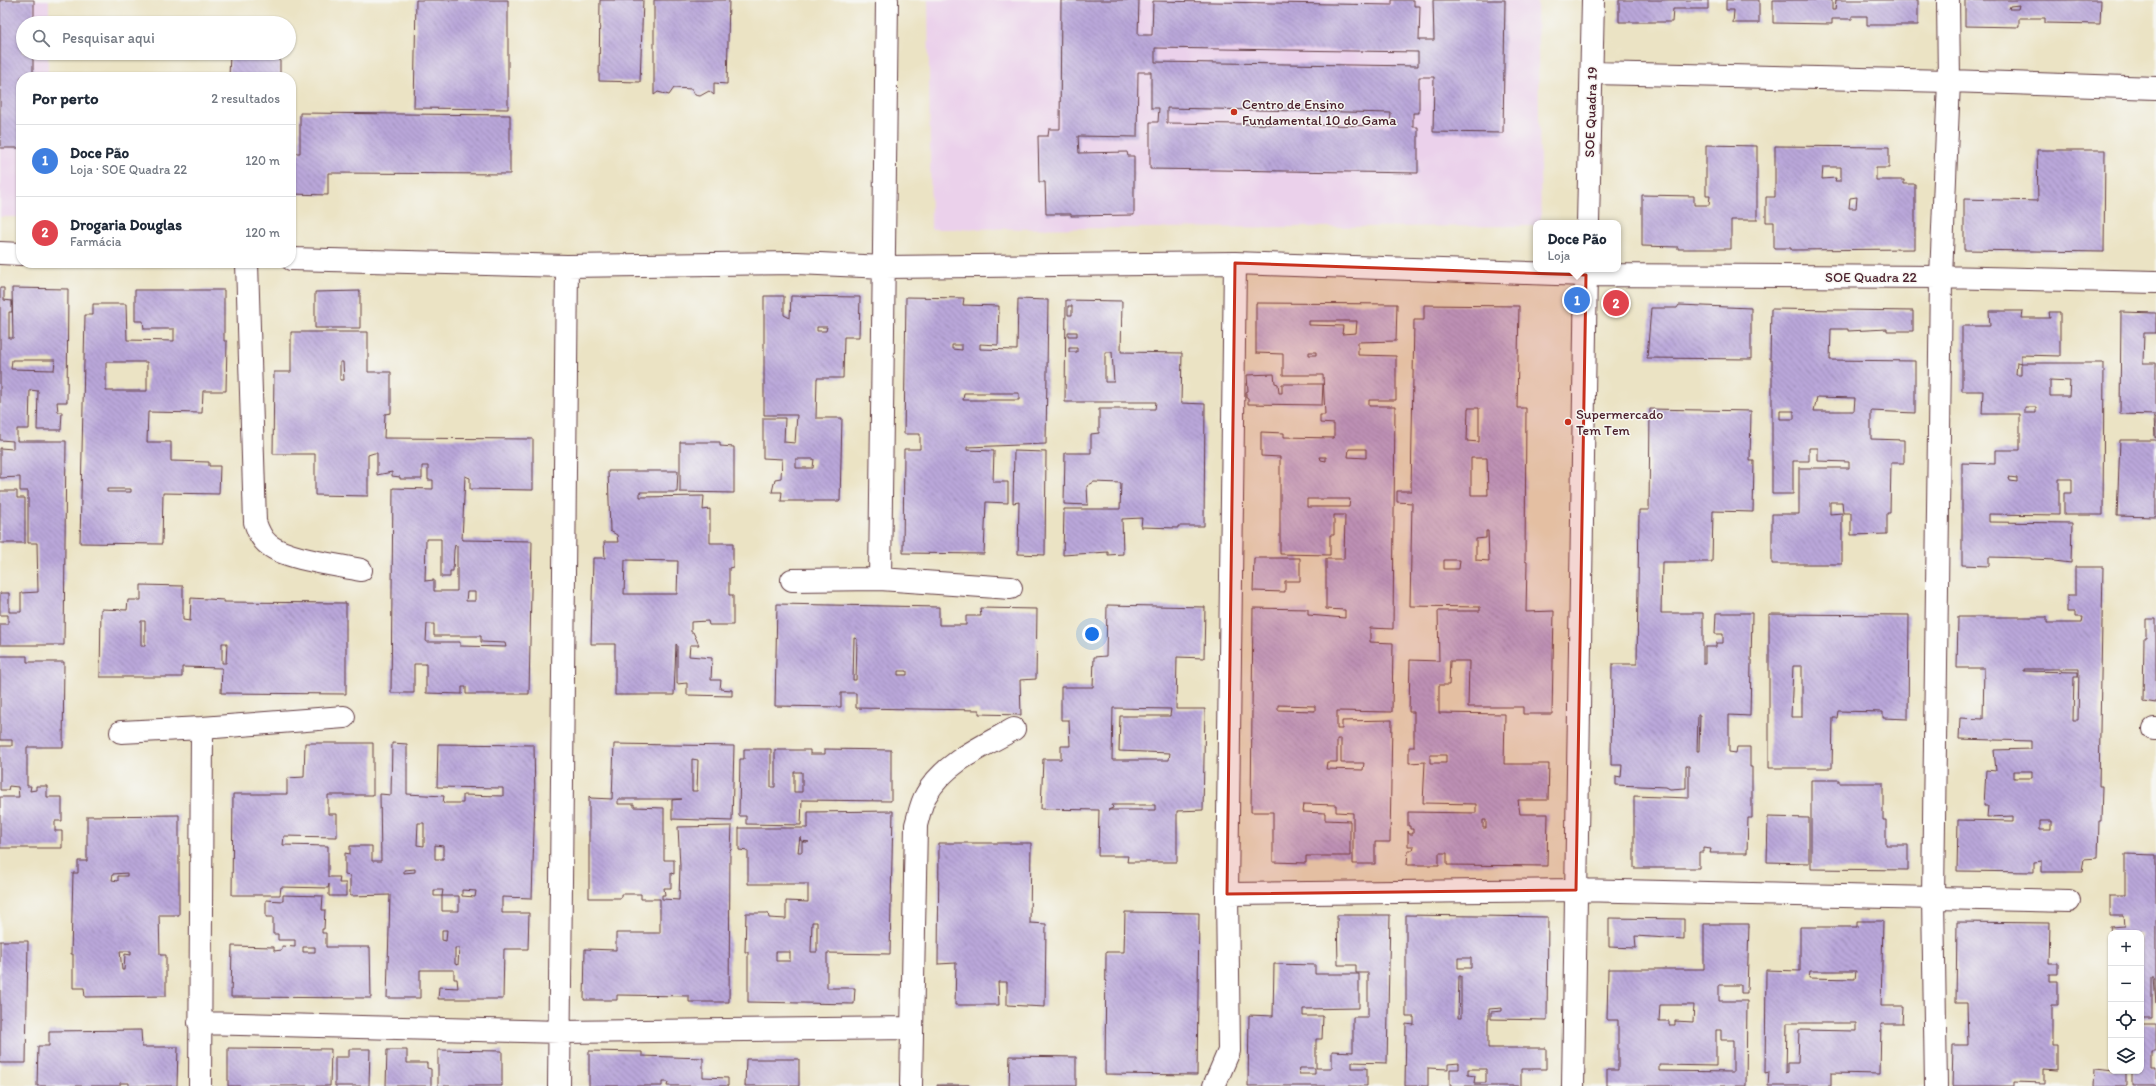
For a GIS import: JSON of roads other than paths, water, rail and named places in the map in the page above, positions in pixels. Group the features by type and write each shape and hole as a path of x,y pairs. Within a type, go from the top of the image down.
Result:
{"street":[{"path":"880,579 885,267 887,0"},
{"name":"SOE Quadra 19","path":"1588,220 1593,0"},
{"path":"1936,1086 1933,898 1941,277 1949,81 1948,0"},
{"path":"1592,73 1949,81 2156,88"},
{"path":"0,253 16,254"},
{"name":"SOE Quadra 22","path":"296,259 567,266 797,263 885,267 1235,262 1533,270"},
{"path":"1214,1086 1229,1051 1227,894 1235,262"},
{"path":"559,1086 567,266"},
{"path":"247,268 254,522 260,535 270,546 286,554 361,570"},
{"path":"1573,1086 1586,272"},
{"name":"SOE Quadra 22","path":"1586,272 1941,277 2156,282"},
{"path":"792,580 880,579 1011,588"},
{"path":"121,732 202,728 344,717"},
{"path":"200,1086 199,1023 202,728"},
{"path":"911,1086 916,824 926,795 941,777 970,752 1014,729"},
{"path":"1227,894 1576,890 2069,901"},
{"path":"199,1023 560,1032 912,1028"}],"place":[{"name":"Centro de Ensino Fundamental 10 do Gama","path":"1234,112"},
{"name":"Doce Pão","path":"1577,300"},
{"name":"Drogaria Douglas","path":"1616,303"},
{"name":"Supermercado Tem Tem","path":"1568,422"}]}
